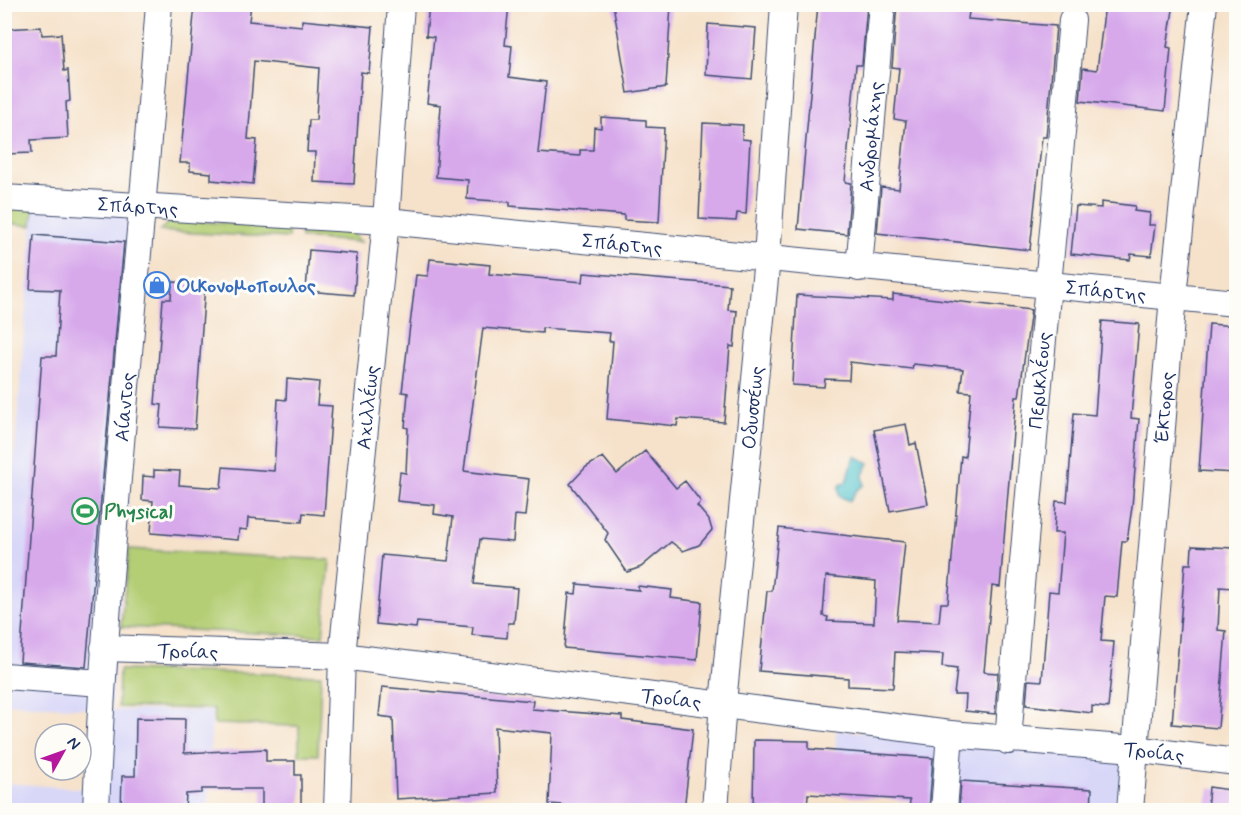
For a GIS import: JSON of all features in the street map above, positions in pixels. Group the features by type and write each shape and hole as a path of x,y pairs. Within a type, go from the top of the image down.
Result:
{"street":[{"name":"Αίαντος","path":"96,810 104,648 144,207 159,4"},
{"name":"Αχιλλέως","path":"337,810 342,656 386,221 401,4"},
{"name":"Οδυσσέως","path":"715,810 723,703 767,258 784,4"},
{"name":"Ανδρομάχης","path":"859,268 882,4"},
{"name":"Έκτορος","path":"1130,810 1173,296 1204,4"},
{"name":"Περικλέους","path":"1008,741 1024,534 1049,287 1072,20"},
{"name":"Σπάρτης","path":"4,198 386,221 1049,287 1236,303"},
{"name":"Τροίας","path":"104,648 342,656 1008,741 1134,749 1236,762"},
{"path":"4,676 102,683"},
{"path":"944,810 950,734"}],"shaded area":[{"path":"34,206 153,213 111,710 212,711 208,810 5,810 4,783 89,789 89,782 93,782 93,722 92,709 5,703 5,577"},
{"path":"836,730 1125,756 1121,810 938,810 938,803 834,795"}],"green space":[{"path":"4,203 34,205 32,226 5,223"},
{"path":"171,220 289,227 288,238 159,231"},
{"path":"302,228 351,232 361,242 301,238"},
{"path":"129,549 330,560 323,636 121,627"},
{"path":"119,670 321,675 318,755 299,755 299,726 214,724 214,709 118,707"}],"water":[{"path":"855,456 869,463 863,475 864,485 856,491 850,501 839,496 839,486 846,482"}],"building":[{"path":"195,4 251,4 249,21 302,26 302,20 373,27 369,73 361,72 354,184 314,182 315,152 307,152 309,120 316,120 319,68 254,61 248,139 257,140 253,184 211,180 211,173 190,171 190,163 180,163"},
{"path":"429,4 509,4 505,45 512,46 509,77 546,82 538,153 580,156 580,150 593,150 594,127 601,128 601,117 646,120 646,127 664,128 659,222 624,220 624,215 510,206 510,202 467,199 468,180 436,177 441,105 427,103 434,37 426,36"},
{"path":"613,4 671,4 666,87 628,93"},
{"path":"818,4 867,4 862,65 856,65 845,182 851,183 847,234 798,229"},
{"path":"897,4 970,4 968,19 1056,26 1046,137 1042,137 1030,250 877,233 881,187 899,189 906,121 894,119 899,68 892,67"},
{"path":"1105,4 1174,4 1167,47 1171,48 1165,111 1080,101 1083,68 1097,70"},
{"path":"708,24 756,28 752,79 706,75"},
{"path":"41,27 42,35 61,34 64,71 68,70 70,101 66,102 68,138 31,140 32,153 4,154 4,29"},
{"path":"703,123 743,125 742,139 750,140 746,214 737,213 736,221 699,219"},
{"path":"1101,202 1135,206 1134,211 1150,213 1149,225 1155,225 1151,256 1131,254 1130,260 1071,254 1076,206 1101,208"},
{"path":"34,235 124,242 86,667 20,662 42,356 56,356 60,290 30,289"},
{"path":"309,250 357,254 354,295 306,291"},
{"path":"430,259 490,265 489,274 583,282 584,273 730,285 728,310 737,311 734,347 730,346 724,422 678,419 677,426 607,419 613,341 609,341 610,333 542,328 542,333 483,328 464,471 529,479 525,516 515,515 513,542 480,539 474,584 517,588 514,623 508,623 507,638 472,635 473,627 417,622 416,628 376,624 382,555 448,561 453,517 434,514 435,505 397,501 400,472 406,473 408,428 405,427 408,393 402,392 416,275 428,276"},
{"path":"172,282 205,284 195,429 160,427 162,405 155,404 163,299 171,299"},
{"path":"893,294 1031,310 1019,397 1016,397 1000,587 992,586 984,672 998,673 995,714 965,711 966,695 954,695 957,669 942,667 943,654 895,652 893,688 848,686 848,678 759,671 767,591 772,591 779,528 905,542 897,620 939,622 941,603 948,603 961,456 965,457 971,392 960,391 963,369 913,364 912,369 850,362 849,380 825,379 824,387 792,385 797,295 893,300","holes":["826,576 876,581 874,623 827,621 828,617 823,616"]},
{"path":"1102,321 1139,324 1131,418 1139,419 1132,507 1127,541 1122,541 1117,597 1105,596 1101,641 1114,642 1108,708 1092,706 1092,713 1026,705 1028,680 1042,681 1049,591 1058,592 1063,533 1054,533 1056,501 1067,502 1074,413 1095,415"},
{"path":"1209,324 1236,326 1236,473 1199,471"},
{"path":"287,379 319,382 317,405 332,406 324,515 303,513 302,522 248,518 247,530 239,529 238,540 151,533 153,501 142,500 143,476 154,477 154,470 180,471 179,485 221,488 223,467 274,471 278,399 286,400"},
{"path":"906,424 910,445 916,443 928,504 890,511 874,430"},
{"path":"645,451 676,488 685,481 701,502 697,506 709,520 712,530 699,545 683,551 671,542 641,567 627,572 605,540 608,533 570,484 586,467 603,457 617,474"},
{"path":"1192,546 1234,548 1233,588 1220,587 1218,630 1226,631 1218,728 1172,724 1185,564 1191,564"},
{"path":"577,584 639,590 637,586 672,590 671,598 702,602 697,660 564,648 569,593 576,594"},
{"path":"382,687 533,701 532,709 622,716 622,720 693,729 684,810 564,810 563,805 549,804 552,733 495,727 497,793 396,799 393,718 379,716"},
{"path":"136,718 185,719 184,753 266,749 266,761 295,761 295,775 301,775 301,810 262,810 262,789 202,789 201,793 186,794 185,810 121,810 122,776 135,776"},
{"path":"754,740 809,741 809,749 933,758 929,810 909,810 910,800 808,794 807,810 753,810"},
{"path":"961,781 1092,789 1091,810 959,810"},
{"path":"1209,787 1236,791 1236,810 1207,810"}],"place":[{"name":"Οικονομοπουλος","path":"157,285"},
{"name":"Physical","path":"85,511"}]}
